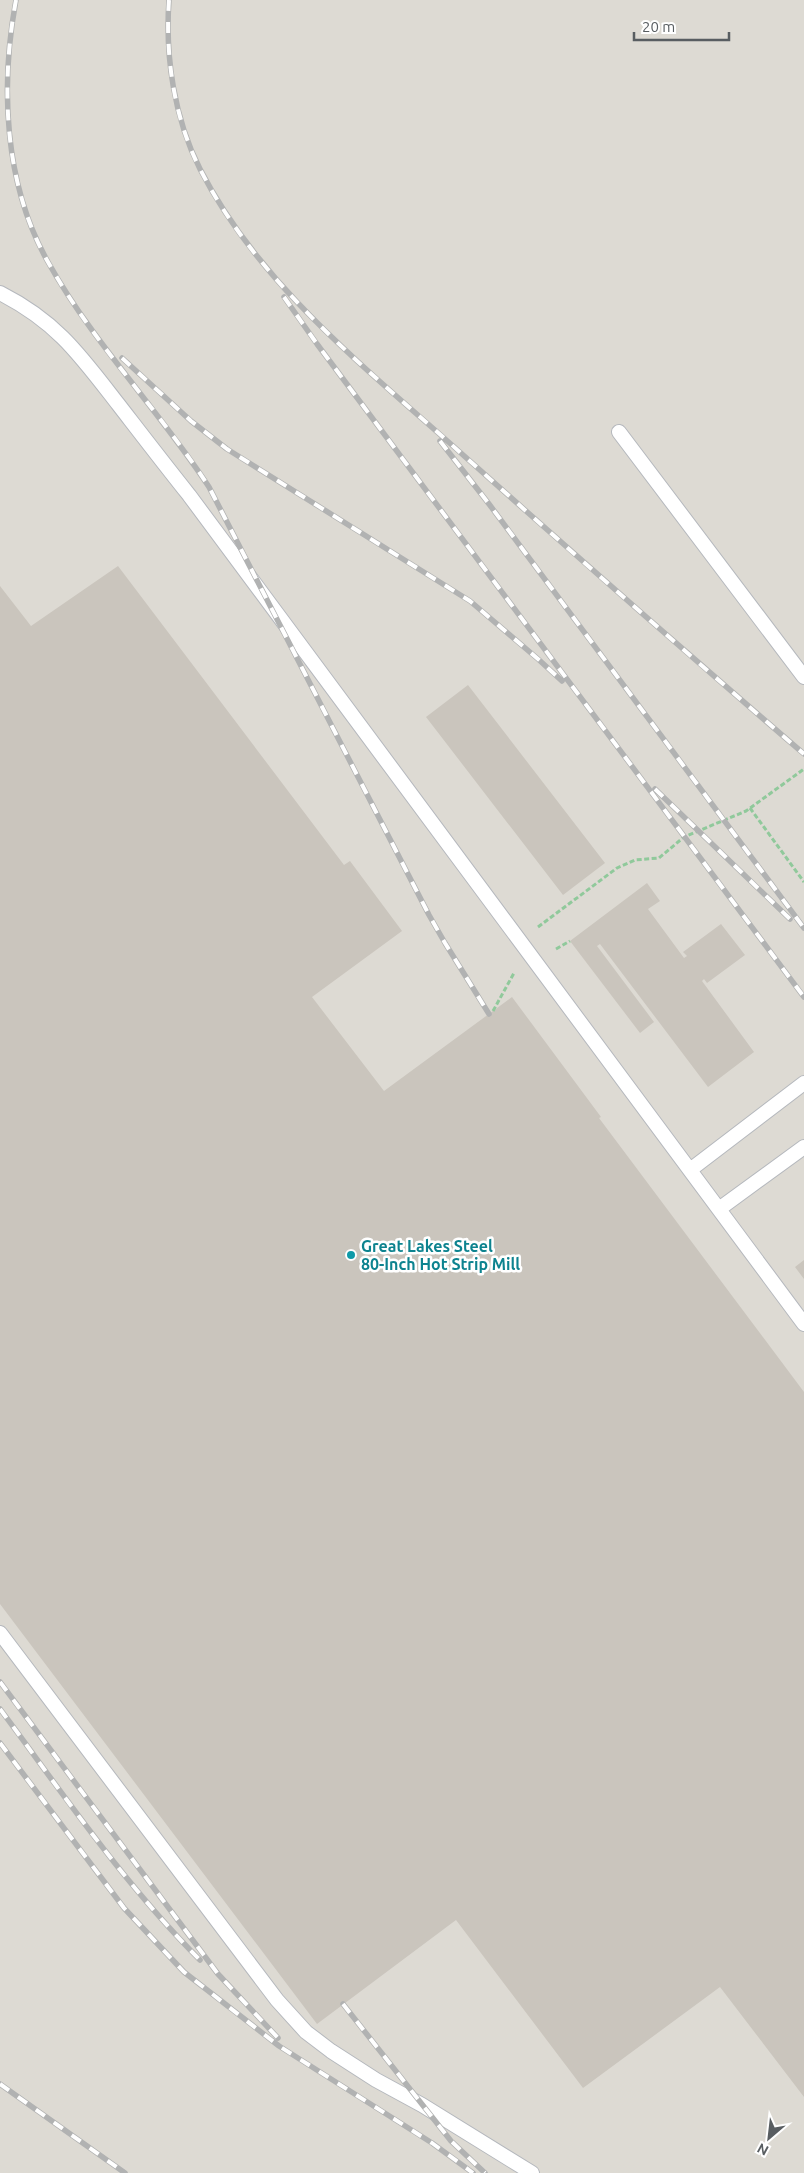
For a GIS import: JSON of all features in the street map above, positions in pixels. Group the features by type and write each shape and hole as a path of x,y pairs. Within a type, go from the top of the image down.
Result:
{"lane":[{"path":"0,293 38,315 63,335 90,367 200,511 804,1324"},
{"path":"619,432 804,677"},
{"path":"690,1170 804,1083"},
{"path":"719,1209 804,1147"},
{"path":"0,1633 277,2000 306,2032 376,2080 422,2105 532,2173"}],"path":[{"path":"493,1011 538,926 616,868 635,860 659,858 684,836 750,808 804,769"},
{"path":"750,808 804,882"}],"shaded area":[{"path":"0,0 804,0 804,2173 0,2173"}],"building":[{"name":"Great Lakes Steel 80-Inch Hot Strip Mill","path":"118,566 344,865 350,861 402,931 312,997 384,1091 512,997 601,1117 599,1118 804,1392 804,2097 720,1987 583,2088 456,1920 317,2024 0,1604 0,586 31,626"},
{"path":"468,685 605,863 563,895 426,717"},
{"path":"647,883 660,901 648,909 684,958 687,956 683,952 721,924 745,955 707,983 704,979 702,981 754,1052 708,1087 600,944 597,946 654,1022 640,1033 570,941"},
{"path":"804,1260 804,1279 795,1267"}],"railway":[{"path":"16,0 8,66 7,100 14,168 33,232 48,262 85,320 209,487 429,915 489,1014"},
{"path":"169,0 168,43 173,86 191,149 200,169 225,211 253,251 284,288 389,390 804,754"},
{"path":"284,297 317,344 804,997"},
{"path":"122,358 191,421 227,449 470,601 562,681"},
{"path":"440,441 489,504 804,928"},
{"path":"655,789 790,919"},
{"path":"0,1682 218,1974 278,2038"},
{"path":"0,1709 120,1870 172,1931 200,1960"},
{"path":"0,1743 124,1908 184,1972 279,2046 432,2143 473,2173"},
{"path":"343,2004 451,2141 485,2173"},
{"path":"0,2084 125,2173"}],"place":[{"name":"Great Lakes Steel 80-Inch Hot Strip Mill","path":"351,1255"}]}
